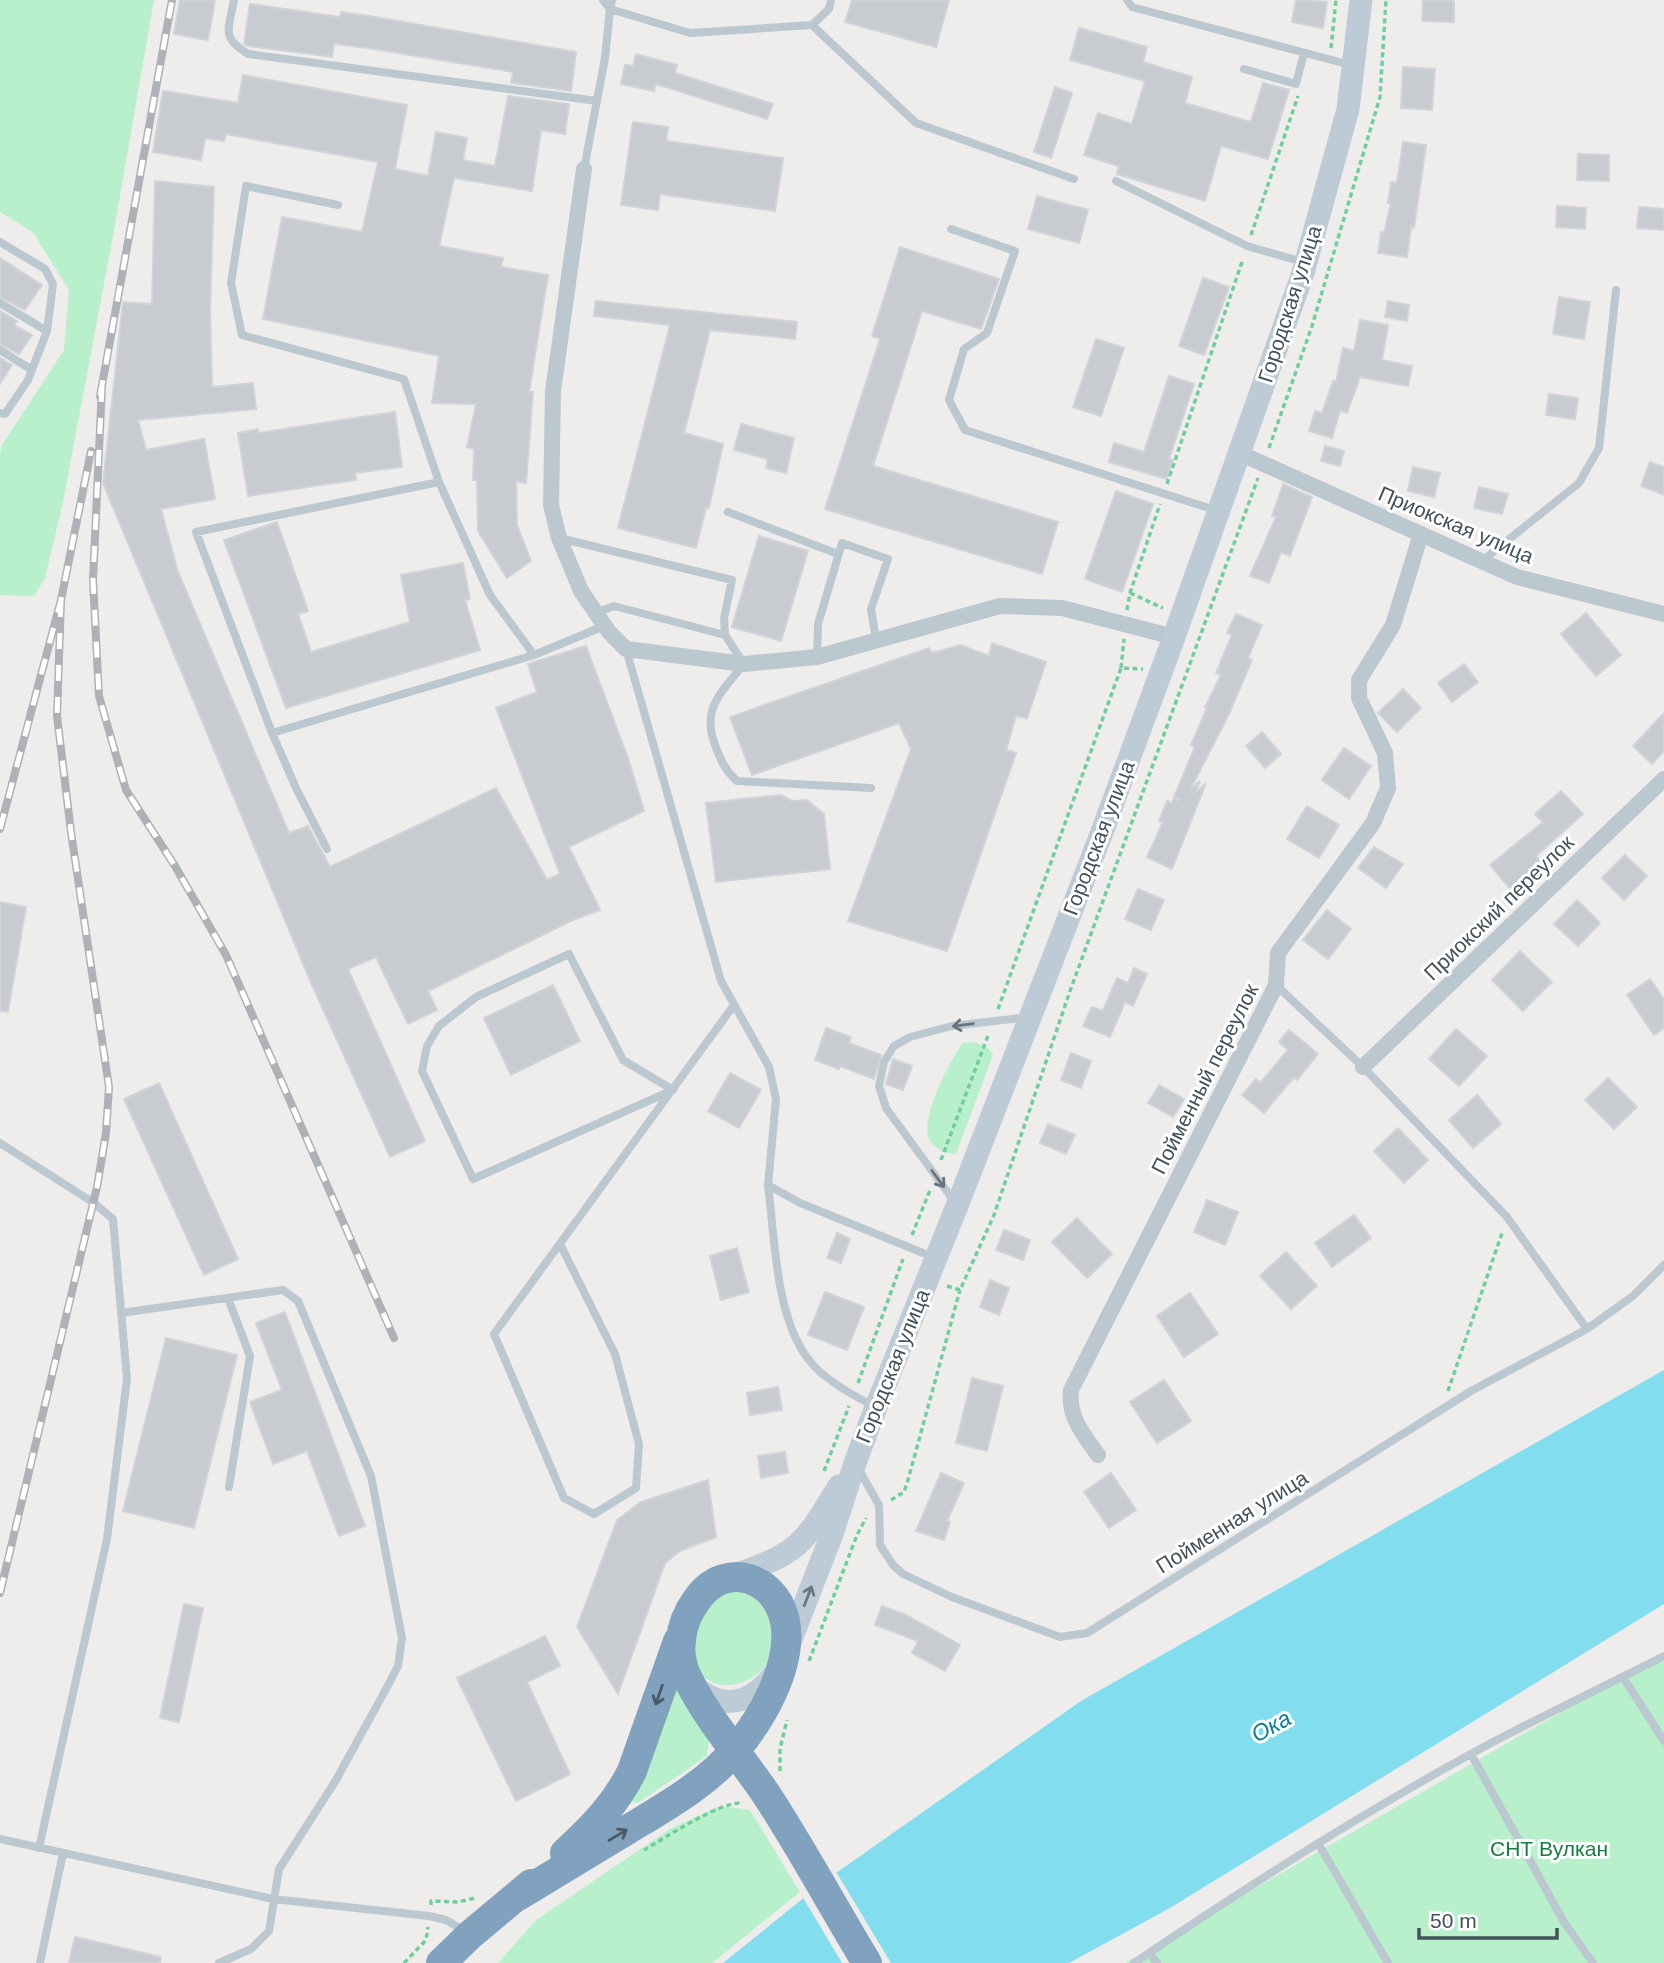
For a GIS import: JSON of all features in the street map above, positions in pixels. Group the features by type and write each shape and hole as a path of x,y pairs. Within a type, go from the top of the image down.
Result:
{"highway":[{"path":"441,1963 591,1829 622,1790 632,1771 682,1631 696,1601 704,1591 722,1580 739,1577 761,1583 771,1591 783,1613 796,1662 762,1745 767,1797"},
{"path":"682,1631 680,1650 688,1680 767,1797 867,1963"},
{"path":"518,1896 663,1807 705,1778 736,1750 760,1717 778,1709"},
{"path":"663,1807 708,1785 737,1780 751,1783 767,1797"}],"main road":[{"name":"Городская улица","path":"796,1662 855,1463 1031,1016 1162,670 1306,263 1348,109 1361,0"},
{"path":"722,1580 778,1558 805,1538 855,1463"},
{"path":"688,1680 702,1693 733,1702 762,1691 774,1677 796,1662"}],"street":[{"path":"584,169 553,391 551,505 559,538 581,591 600,619 626,649 744,664 817,657 1000,606 1062,608 1174,638"},
{"name":"Приокская улица","path":"1239,453 1517,577 1664,614"},
{"name":"Пойменный переулок","path":"1098,1455 1073,1416 1069,1406 1071,1390 1276,985 1278,953 1373,823 1388,788 1385,753 1359,698 1359,680 1393,625 1421,534"},
{"name":"Приокский переулок","path":"1363,1067 1664,779"}],"lane":[{"path":"234,0 228,35 234,45 248,54 597,101"},
{"path":"603,0 690,33 812,25 829,9 831,0"},
{"path":"1127,0 1132,7 1354,65"},
{"path":"584,169 605,58 611,4"},
{"path":"812,25 916,123 1074,179"},
{"path":"1244,69 1296,84 1308,54"},
{"path":"1116,181 1247,246 1306,263"},
{"path":"338,205 246,186 231,283 242,335 404,379 439,482 490,595 534,655"},
{"path":"951,229 1015,251 987,333 964,349 949,400 965,430 1218,511"},
{"path":"0,242 45,269 53,284 47,331 32,370 5,414 0,413"},
{"path":"1482,561 1580,483 1599,448 1616,290"},
{"path":"0,303 47,331"},
{"path":"0,350 32,370"},
{"path":"327,849 272,733 196,532 439,482"},
{"path":"727,512 838,554"},
{"path":"559,538 732,580 724,618 725,635 744,664 712,708 709,729 723,768 737,781 871,788"},
{"path":"817,657 818,624 842,543 888,559 871,609 876,640"},
{"path":"272,733 534,655 600,619 614,606 725,635"},
{"path":"626,649 721,981 769,1067 776,1099 768,1185 780,1278 791,1331 809,1362 853,1395 876,1407"},
{"path":"569,954 623,1060 673,1090 473,1179 422,1071 427,1046 439,1026 476,997 569,954"},
{"path":"1276,985 1363,1067 1507,1217 1587,1329"},
{"path":"560,1244 615,1354 639,1444 636,1488 594,1514 564,1498 494,1334 734,1005"},
{"path":"957,1206 886,1108 879,1086 884,1062 894,1046 910,1037 951,1026 1031,1016"},
{"path":"0,1143 83,1195 113,1219 127,1379 107,1539 39,1848"},
{"path":"768,1185 800,1203 935,1258"},
{"name":"Пойменная улица","path":"855,1463 879,1505 880,1545 893,1565 903,1574 952,1597 1060,1637 1087,1633 1471,1391 1587,1329 1633,1296 1664,1265"},
{"path":"121,1313 283,1290 298,1301 371,1476 402,1638 398,1666 386,1689 336,1780 279,1868 269,1931 251,1949 219,1963"},
{"path":"228,1298 250,1356 229,1487"},
{"path":"1134,1963 1237,1892 1471,1754 1664,1656"},
{"path":"1623,1677 1664,1741"},
{"path":"1471,1754 1564,1922 1592,1963"},
{"path":"0,1839 273,1899 429,1916 453,1923 470,1935"},
{"path":"1318,1843 1388,1963"},
{"path":"40,1963 63,1853"},
{"path":"1149,1953 1157,1963"}],"path":[{"path":"1308,54 1331,47 1336,0"},
{"path":"853,1395 1121,668 1130,593 1299,93"},
{"path":"1121,668 1187,671"},
{"path":"1441,1412 1507,1217"},
{"path":"796,1662 868,1514 904,1492 960,1290"},
{"path":"643,1850 734,1802 767,1797 780,1749 778,1709"}],"green space":[{"path":"0,0 154,0 63,502 45,578 34,596 0,595 0,453 2,445 64,350 69,290 33,232 0,212"},
{"path":"975,1042 988,1048 993,1055 956,1154 948,1153 937,1148 929,1139 927,1130 932,1104 957,1051 963,1043"},
{"path":"749,1590 775,1620 772,1654 764,1667 747,1680 737,1684 716,1684 706,1679 698,1668 692,1645 693,1638 709,1604 726,1593"},
{"name":"СНТ Вулкан","path":"1664,1653 1664,1963 1125,1963"},
{"path":"678,1690 709,1739 707,1756 638,1803 632,1802 631,1794 668,1692"},
{"path":"720,1806 750,1810 800,1892 712,1963 498,1963 536,1920 670,1829"}],"water":[{"name":"Ока","path":"1664,1370 1664,1604 1170,1908 1069,1963 723,1963 826,1880 1081,1701"}],"pier":[{"path":"835,1870 891,1963 842,1963 802,1896"}],"building":[{"path":"180,0 215,0 208,40 174,34"},
{"path":"852,0 949,0 936,47 845,22"},
{"path":"1296,0 1327,2 1323,28 1292,22"},
{"path":"1423,0 1454,0 1454,22 1422,21"},
{"path":"250,4 340,17 341,12 375,17 576,52 571,91 511,83 513,72 368,48 334,44 332,57 248,46 244,44"},
{"path":"1079,28 1147,47 1143,62 1192,77 1185,103 1251,122 1263,83 1289,90 1268,159 1221,146 1205,201 1117,174 1119,166 1084,155 1098,113 1132,124 1145,81 1070,60"},
{"path":"636,54 677,65 675,73 773,104 767,119 656,84 654,91 621,84 625,65 633,66"},
{"path":"1403,67 1435,69 1432,110 1401,108"},
{"path":"243,75 407,105 395,169 428,176 436,132 467,138 463,160 495,166 508,96 569,104 565,134 541,130 532,191 454,178 439,246 503,258 501,267 548,275 529,392 533,392 526,483 516,481 517,525 531,561 507,578 478,531 477,480 473,480 474,449 467,447 476,404 432,403 439,356 263,319 282,217 362,232 378,162 226,134 224,141 205,138 201,160 153,152 163,91 238,103"},
{"path":"1055,87 1072,93 1051,158 1034,152"},
{"path":"633,122 668,127 666,141 783,158 775,211 660,194 658,210 621,205"},
{"path":"1403,142 1426,145 1407,257 1378,253 1381,232 1384,233 1391,203 1388,203 1391,182 1397,183"},
{"path":"1578,154 1609,155 1609,181 1577,180"},
{"path":"155,181 214,187 210,309 212,387 253,383 256,409 138,420 146,450 204,439 215,499 161,509 178,572 289,833 308,826 330,867 496,788 547,880 560,874 496,708 537,692 528,664 586,646 629,761 644,811 569,847 600,910 573,920 428,991 437,1010 408,1024 376,957 348,969 425,1141 390,1157 312,985 103,483 123,302 152,304"},
{"path":"1037,196 1088,210 1079,243 1028,229"},
{"path":"1557,206 1586,208 1585,229 1556,227"},
{"path":"1639,207 1664,209 1664,230 1637,228"},
{"path":"900,247 999,279 981,329 922,311 873,466 1058,522 1042,574 825,509 880,339 872,336"},
{"path":"0,258 42,285 25,310 0,297"},
{"path":"1203,278 1229,287 1204,355 1179,346"},
{"path":"1559,297 1590,302 1584,339 1553,334"},
{"path":"596,301 797,322 795,339 710,330 684,433 723,444 709,508 706,508 696,548 618,528 670,325 594,316"},
{"path":"1388,301 1409,305 1407,321 1385,317"},
{"path":"0,311 17,321 14,325 32,335 19,354 0,344"},
{"path":"1360,320 1388,325 1382,360 1412,366 1408,386 1360,377 1347,413 1340,410 1332,438 1309,431 1315,411 1322,413 1333,381 1336,382 1343,348 1354,351"},
{"path":"1096,339 1124,348 1101,416 1073,407"},
{"path":"0,358 12,365 0,384"},
{"path":"1169,376 1194,384 1169,459 1173,460 1167,479 1109,462 1114,443 1144,452"},
{"path":"1549,394 1578,398 1575,419 1546,415"},
{"path":"395,412 402,467 355,473 356,480 248,496 238,433 258,429 258,433"},
{"path":"741,424 794,438 786,473 766,468 768,459 734,450"},
{"path":"1325,446 1344,451 1340,466 1321,461"},
{"path":"1650,462 1664,467 1664,495 1641,486"},
{"path":"1413,467 1440,473 1434,497 1408,491"},
{"path":"1283,484 1312,497 1290,556 1281,552 1269,583 1250,576 1276,517 1272,516"},
{"path":"1479,487 1508,494 1502,514 1474,508"},
{"path":"1116,491 1153,504 1122,592 1085,579"},
{"path":"277,522 308,611 298,614 311,652 410,622 401,575 463,563 470,599 465,600 480,650 286,708 224,540"},
{"path":"759,536 808,551 781,641 732,627"},
{"path":"1586,613 1621,655 1596,676 1561,634"},
{"path":"1236,614 1262,625 1248,658 1252,660 1229,714 1190,790 1200,781 1195,793 1206,783 1172,869 1147,857 1163,822 1159,821 1167,801 1172,803 1174,798 1178,801 1180,799 1174,797 1195,747 1191,745 1207,708 1205,707 1221,675 1216,673 1232,635 1227,633"},
{"path":"992,643 1046,662 1027,718 1016,716 1006,750 1016,753 947,951 848,921 911,749 899,723 752,775 730,717 929,648 932,653 961,645 989,656"},
{"path":"1464,664 1478,682 1452,702 1438,683"},
{"path":"1403,689 1421,708 1397,732 1378,713"},
{"path":"1664,713 1664,751 1652,764 1633,746"},
{"path":"1262,732 1281,754 1265,768 1246,746"},
{"path":"1344,748 1371,766 1349,799 1322,780"},
{"path":"1561,791 1583,814 1536,856 1543,864 1511,890 1490,865 1543,822 1535,814"},
{"path":"781,795 792,801 807,800 824,814 830,869 716,882 706,803"},
{"path":"1307,806 1339,825 1319,858 1287,839"},
{"path":"1374,847 1403,864 1386,888 1358,868"},
{"path":"1625,855 1647,876 1624,900 1602,878"},
{"path":"1138,889 1164,900 1151,930 1125,919"},
{"path":"1577,900 1600,923 1578,946 1554,924"},
{"path":"0,902 26,907 8,1012 0,1011"},
{"path":"1327,910 1351,929 1328,959 1303,940"},
{"path":"1520,951 1552,982 1523,1011 1492,980"},
{"path":"1134,968 1147,974 1133,1006 1125,1002 1110,1037 1083,1026 1092,1007 1103,1011 1117,978 1128,983"},
{"path":"1650,979 1664,999 1664,1028 1654,1035 1627,995"},
{"path":"553,985 580,1041 511,1075 484,1018"},
{"path":"826,1028 851,1037 849,1043 881,1055 874,1079 815,1060"},
{"path":"1456,1029 1487,1056 1459,1086 1429,1059"},
{"path":"1289,1030 1318,1054 1297,1080 1294,1077 1264,1113 1242,1095 1256,1079 1260,1083 1288,1050 1279,1042"},
{"path":"1071,1053 1091,1061 1081,1088 1061,1080"},
{"path":"893,1059 912,1066 903,1090 886,1084"},
{"path":"730,1073 761,1090 739,1128 708,1111"},
{"path":"1608,1078 1637,1107 1614,1129 1585,1100"},
{"path":"159,1083 238,1259 204,1275 124,1099"},
{"path":"1159,1085 1184,1099 1173,1117 1148,1103"},
{"path":"1477,1095 1501,1124 1473,1148 1449,1120"},
{"path":"1048,1124 1075,1135 1066,1154 1040,1143"},
{"path":"1398,1128 1428,1160 1404,1183 1374,1151"},
{"path":"1207,1200 1238,1212 1225,1245 1194,1232"},
{"path":"1354,1215 1371,1238 1332,1267 1315,1243"},
{"path":"1077,1218 1112,1254 1087,1278 1052,1242"},
{"path":"1004,1230 1030,1240 1023,1260 996,1250"},
{"path":"837,1233 850,1239 841,1263 827,1258"},
{"path":"737,1248 749,1292 721,1300 710,1256"},
{"path":"1286,1252 1317,1286 1291,1309 1260,1276"},
{"path":"990,1280 1009,1288 999,1315 980,1307"},
{"path":"825,1292 864,1307 847,1350 808,1335"},
{"path":"1190,1293 1218,1334 1184,1357 1157,1316"},
{"path":"285,1312 365,1526 339,1536 307,1451 273,1464 250,1402 282,1390 256,1323"},
{"path":"166,1338 237,1355 194,1528 123,1511"},
{"path":"972,1378 1003,1386 987,1451 956,1443"},
{"path":"1164,1380 1191,1421 1157,1443 1130,1402"},
{"path":"778,1387 782,1410 750,1415 747,1393"},
{"path":"785,1452 788,1473 761,1478 758,1456"},
{"path":"941,1473 964,1483 947,1521 950,1522 944,1540 916,1531"},
{"path":"1111,1473 1136,1510 1109,1528 1084,1492"},
{"path":"708,1480 716,1537 680,1551 665,1563 618,1694 577,1627 617,1520 641,1502"},
{"path":"184,1604 203,1608 179,1722 160,1718"},
{"path":"882,1606 904,1614 960,1645 945,1671 912,1653 918,1641 875,1625"},
{"path":"545,1636 560,1666 527,1682 570,1774 516,1801 457,1678"},
{"path":"75,1937 161,1957 160,1963 69,1963"}],"railway":[{"path":"100,396 172,0"},
{"path":"102,386 93,580 99,696 126,790 175,866 226,955 394,1338"},
{"path":"0,829 61,600 91,451"},
{"path":"0,1593 97,1187 106,1133 109,1087 71,832 57,716 61,600"}]}
